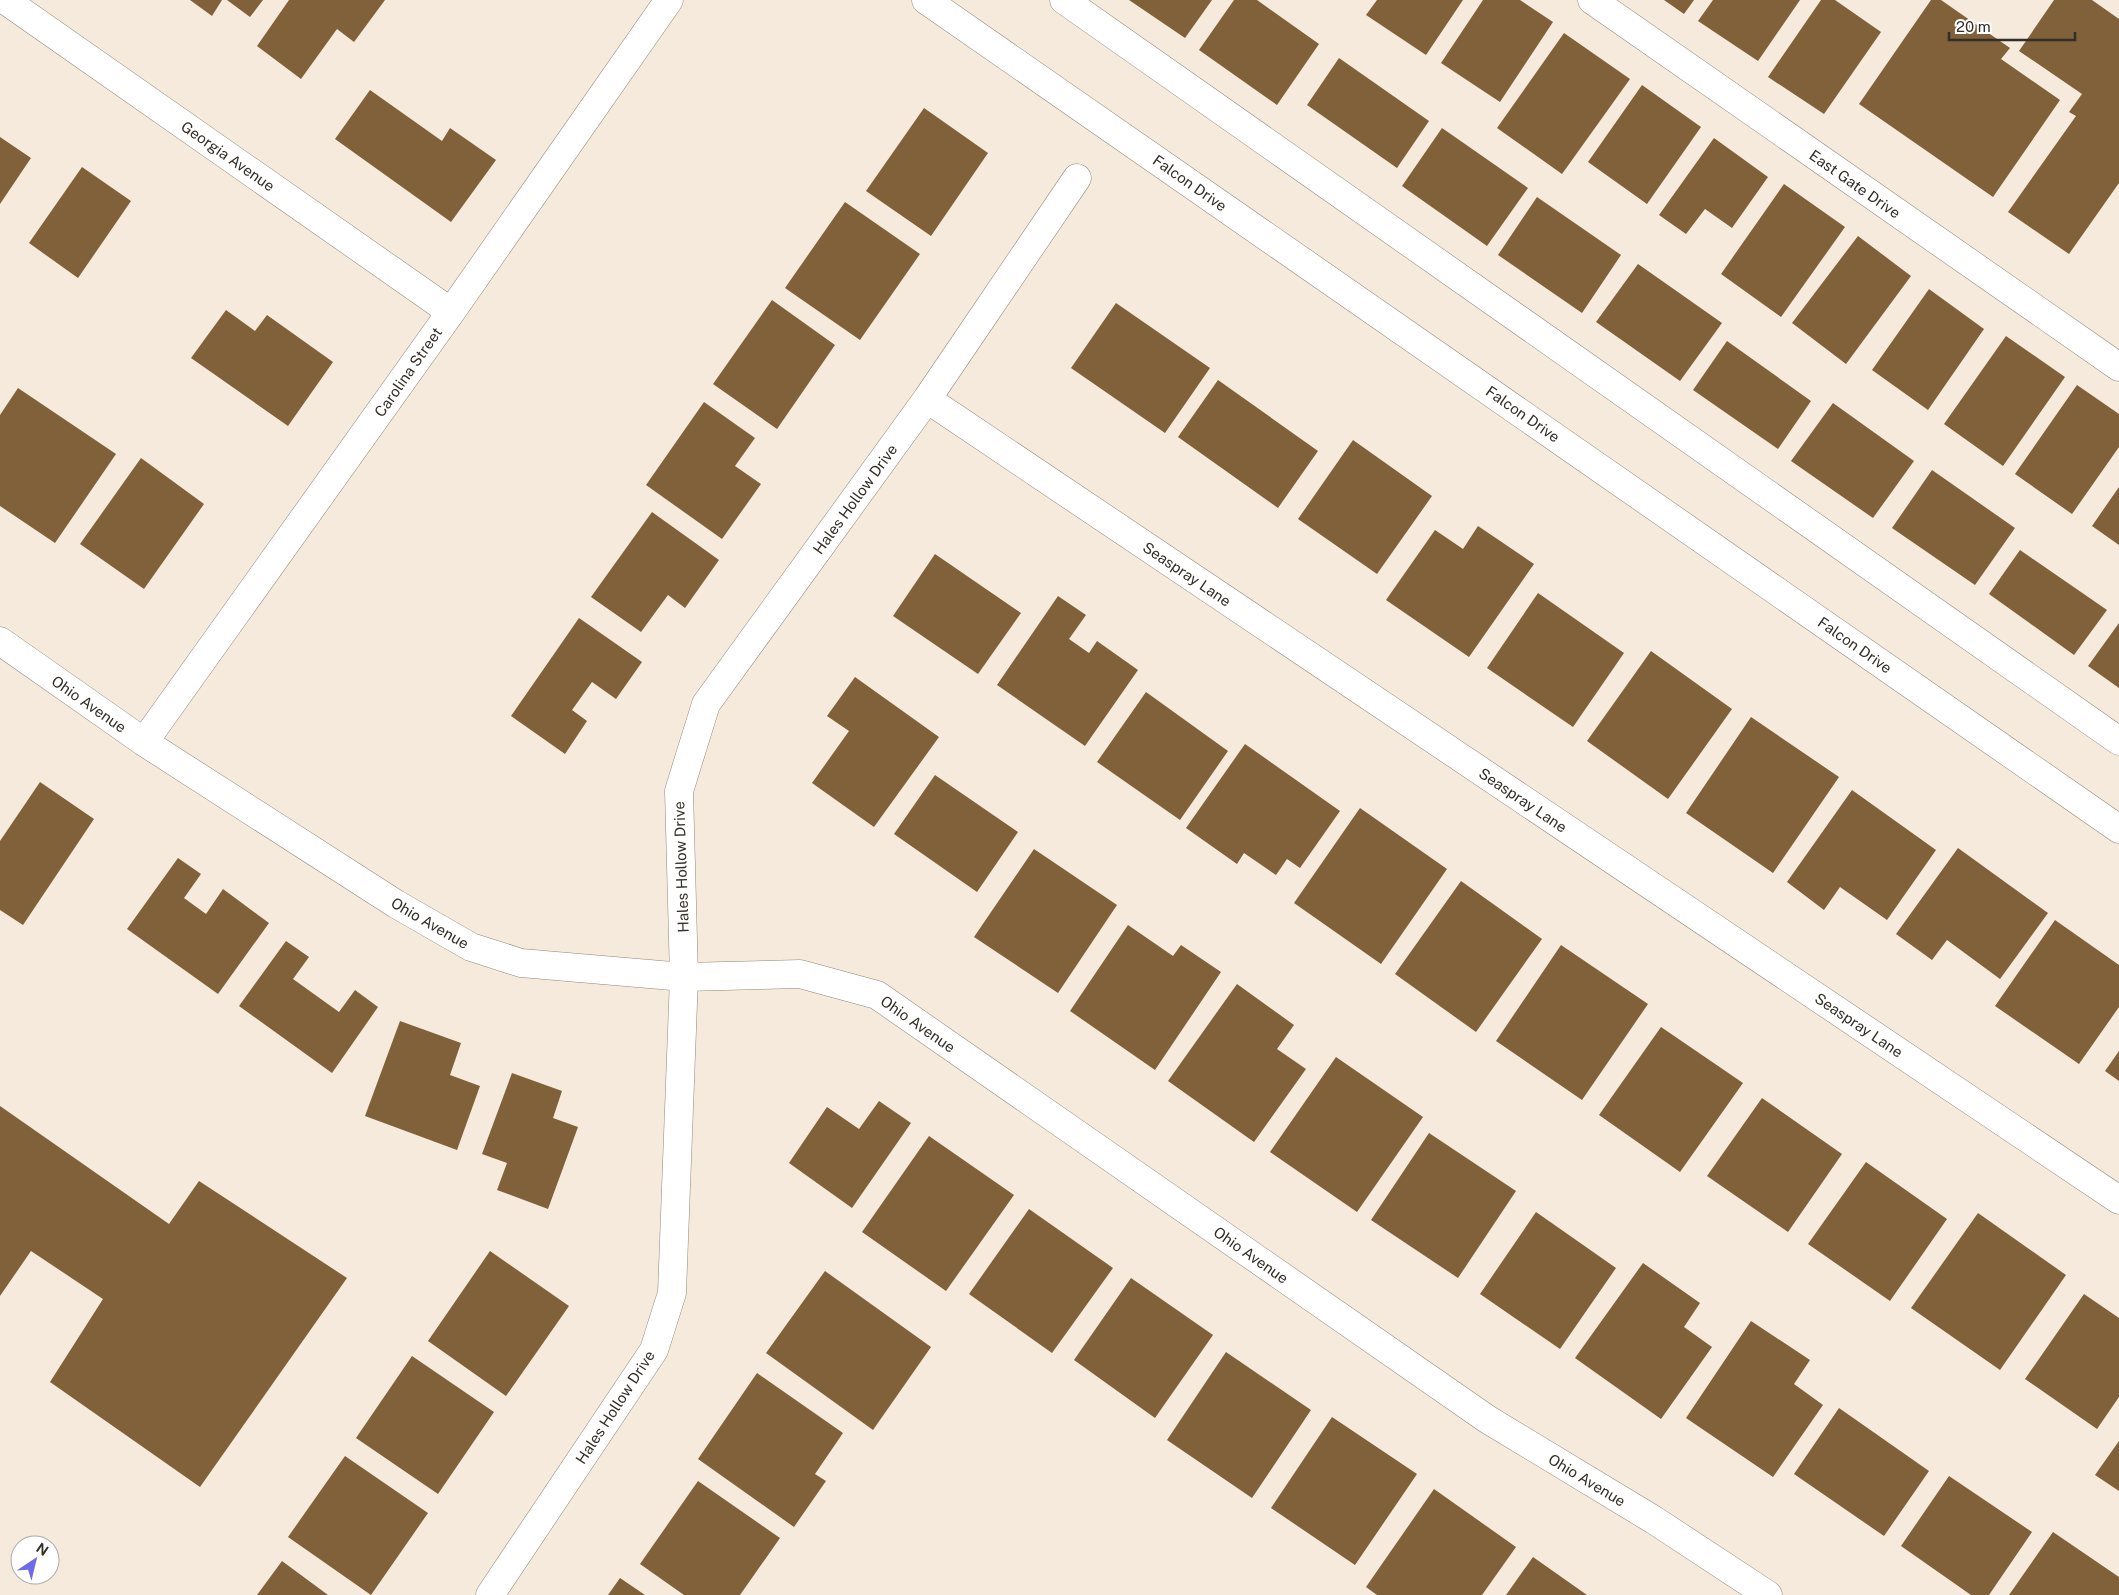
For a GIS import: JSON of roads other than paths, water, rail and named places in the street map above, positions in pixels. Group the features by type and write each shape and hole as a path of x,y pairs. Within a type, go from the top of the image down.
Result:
{"street":[{"name":"Georgia Avenue","path":"5,0 451,312"},
{"name":"Carolina Street","path":"144,742 451,312 669,0"},
{"name":"Falcon Drive","path":"926,0 2119,829"},
{"path":"1064,0 2119,741"},
{"name":"East Gate Drive","path":"1592,0 2119,368"},
{"name":"Hales Hollow Drive","path":"490,1595 654,1350 672,1293 684,977 679,791 706,704 927,399 1077,178"},
{"name":"Seaspray Lane","path":"927,399 2119,1200"},
{"name":"Ohio Avenue","path":"0,641 144,742 396,904 471,948 521,963 684,977 800,974 877,995 1487,1420 1654,1520 1768,1595"}]}
